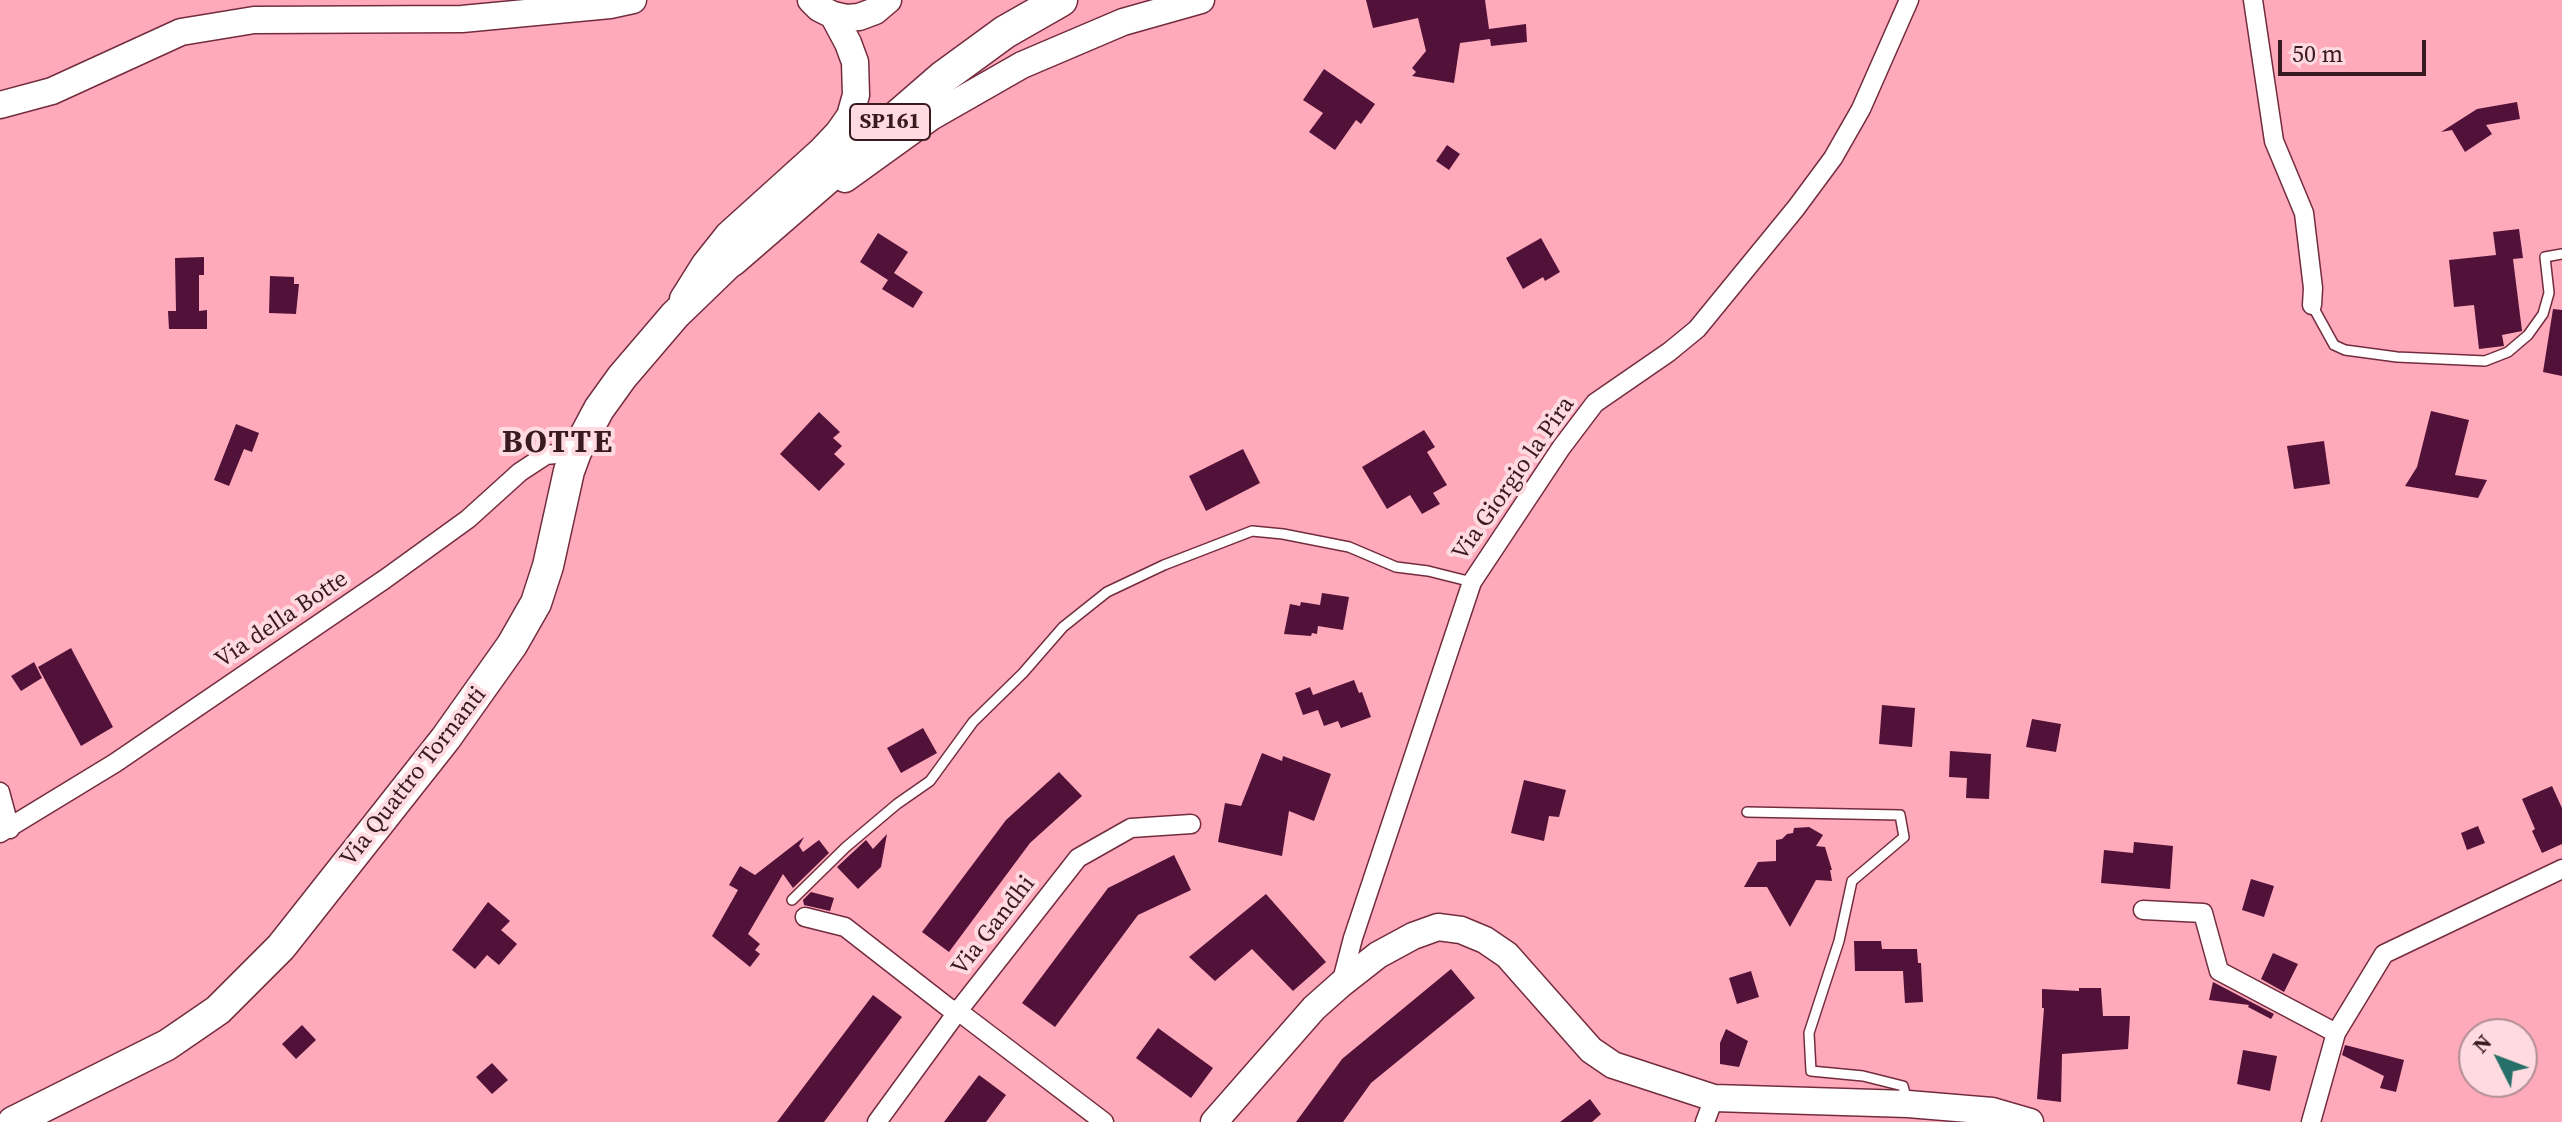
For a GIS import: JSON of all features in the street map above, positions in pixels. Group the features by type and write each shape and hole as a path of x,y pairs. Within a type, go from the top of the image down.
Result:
{"highway":[{"name":"SP161","path":"732,260 942,78 1005,32 1061,0"}],"main road":[{"path":"0,105 52,91 181,32 254,20 462,19 610,5 633,0"},
{"path":"811,0 833,15 859,17 875,11 888,0"},
{"path":"732,260 931,117 999,77 1047,53 1123,22 1201,0"},
{"path":"675,315 688,289 723,241 821,151 850,116 856,95 855,62 833,15"},
{"name":"Via Quattro Tornanti","path":"13,1122 167,1045 218,1010 281,947 446,738 518,635 542,584 576,452 610,393 675,315 732,260"},
{"path":"1214,1122 1293,1031 1341,984 1378,955 1413,936 1438,927 1461,930 1485,940 1507,955 1591,1050 1613,1065 1710,1110 1908,1104 1992,1111 2030,1122"}],"street":[{"name":"Via Giorgio la Pira","path":"1341,984 1353,938 1472,582 1561,448 1595,403 1697,329 1796,208 1833,158 1861,109 1909,0"},
{"path":"2253,0 2274,141 2304,213 2313,288 2312,305"},
{"name":"Via della Botte","path":"0,792 5,831 115,763 385,579 468,519 520,472 546,455 576,452"},
{"name":"Via Gandhi","path":"877,1122 958,1011 1078,858 1131,828 1191,824"},
{"path":"2311,1122 2336,1033 2384,954 2562,869"},
{"path":"2143,910 2203,913 2219,971 2336,1033"},
{"path":"805,917 845,927 1104,1122"}],"lane":[{"path":"2312,305 2334,345 2345,350 2397,357 2485,361 2508,352 2528,335 2543,314 2549,293 2545,257 2562,254"},
{"path":"792,900 846,847 930,781 973,722 1023,673 1063,627 1107,592 1164,565 1252,531 1349,547 1396,567 1472,582"},
{"path":"1747,812 1900,815 1904,837 1852,881 1839,941 1809,1033 1811,1071 1863,1076 1903,1086 1908,1104"}],"building":[{"path":"1366,0 1485,0 1489,29 1526,24 1527,42 1491,46 1490,39 1460,43 1454,83 1412,76 1416,72 1412,68 1426,51 1418,18 1373,28"},
{"path":"1324,69 1375,104 1361,124 1356,120 1335,150 1309,132 1323,113 1303,100"},
{"path":"2517,102 2520,119 2486,125 2492,134 2465,152 2452,130 2441,132 2477,109"},
{"path":"1447,145 1460,154 1449,170 1436,161"},
{"path":"2519,229 2523,258 2513,259 2522,331 2502,335 2504,346 2479,349 2474,305 2454,307 2449,260 2496,255 2493,232"},
{"path":"878,233 908,252 894,273 923,292 913,308 882,289 888,280 860,262"},
{"path":"1541,238 1560,272 1545,281 1543,277 1523,289 1506,258"},
{"path":"204,257 204,275 199,275 199,311 207,310 207,329 169,329 168,311 176,311 175,258"},
{"path":"270,276 294,277 294,284 299,284 296,314 269,313"},
{"path":"2553,309 2562,310 2562,376 2543,372"},
{"path":"2431,411 2469,420 2455,475 2487,480 2478,498 2405,486 2417,467"},
{"path":"819,412 840,432 833,438 842,446 834,454 845,464 819,491 780,454"},
{"path":"236,424 259,433 252,452 244,449 229,486 214,480"},
{"path":"1424,430 1435,447 1427,452 1447,485 1433,493 1440,504 1422,514 1410,495 1387,509 1362,467"},
{"path":"2324,441 2330,484 2294,489 2287,446"},
{"path":"1243,449 1260,483 1206,511 1189,476"},
{"path":"1322,593 1349,597 1343,630 1318,626 1317,634 1312,633 1311,636 1284,634 1290,604 1320,605"},
{"path":"71,648 113,727 81,746 38,667"},
{"path":"34,662 42,678 21,691 11,676"},
{"path":"1354,680 1371,717 1341,728 1338,721 1324,726 1318,710 1303,715 1295,693 1310,687 1313,695"},
{"path":"1882,705 1915,708 1912,747 1879,744"},
{"path":"2032,719 2061,724 2056,752 2026,747"},
{"path":"923,728 937,753 901,773 887,748"},
{"path":"1950,751 1991,754 1989,799 1966,798 1967,778 1949,777"},
{"path":"1262,753 1282,761 1283,756 1331,774 1314,821 1289,811 1282,856 1218,842 1225,803 1241,806"},
{"path":"1059,772 1082,796 1030,843 949,952 922,932 1006,820"},
{"path":"1524,780 1566,790 1559,817 1549,816 1544,841 1511,833"},
{"path":"2552,786 2562,808 2562,844 2542,853 2522,799"},
{"path":"2478,826 2485,843 2467,850 2461,833"},
{"path":"1809,827 1823,835 1816,846 1825,847 1832,881 1816,880 1790,927 1767,887 1744,887 1758,862 1776,861 1776,840 1793,833 1794,828"},
{"path":"887,834 881,867 858,889 837,867 866,840 873,849"},
{"path":"804,837 799,846 803,852 819,840 829,853 793,888 783,874 748,934 760,944 755,950 760,954 750,967 712,936 738,890 729,885 740,866 755,875"},
{"path":"2134,842 2173,846 2170,889 2101,883 2104,850 2133,853"},
{"path":"1174,855 1191,890 1138,915 1055,1027 1022,1003 1108,888"},
{"path":"2251,879 2274,886 2264,917 2242,910"},
{"path":"811,892 834,898 830,911 804,905 803,900"},
{"path":"1266,894 1326,962 1293,991 1252,949 1215,981 1189,957"},
{"path":"488,902 510,921 501,930 517,944 499,965 487,955 475,969 452,950"},
{"path":"1854,941 1881,941 1882,949 1917,949 1923,1002 1905,1003 1903,971 1855,971"},
{"path":"2273,953 2298,964 2284,992 2261,979"},
{"path":"1451,969 1475,998 1371,1083 1343,1122 1296,1122 1342,1059"},
{"path":"1751,971 1759,997 1737,1004 1729,978"},
{"path":"2213,982 2274,1014 2271,1019 2249,1005 2209,1000"},
{"path":"2079,988 2101,988 2103,1016 2130,1016 2128,1049 2062,1054 2061,1102 2037,1099 2044,1008 2042,989 2079,991"},
{"path":"873,995 902,1017 824,1122 777,1122"},
{"path":"302,1025 316,1040 296,1059 282,1044"},
{"path":"1158,1028 1213,1068 1191,1098 1136,1058"},
{"path":"1726,1029 1748,1041 1739,1067 1720,1064 1720,1043"},
{"path":"2345,1045 2404,1060 2396,1092 2380,1088 2384,1076 2342,1055"},
{"path":"2243,1050 2277,1056 2270,1091 2237,1084"},
{"path":"492,1063 508,1080 492,1094 476,1077"},
{"path":"979,1075 1006,1095 986,1122 944,1122"},
{"path":"1590,1099 1601,1114 1592,1122 1560,1122"}],"district":[{"name":"BOTTE","path":"558,444"}]}
